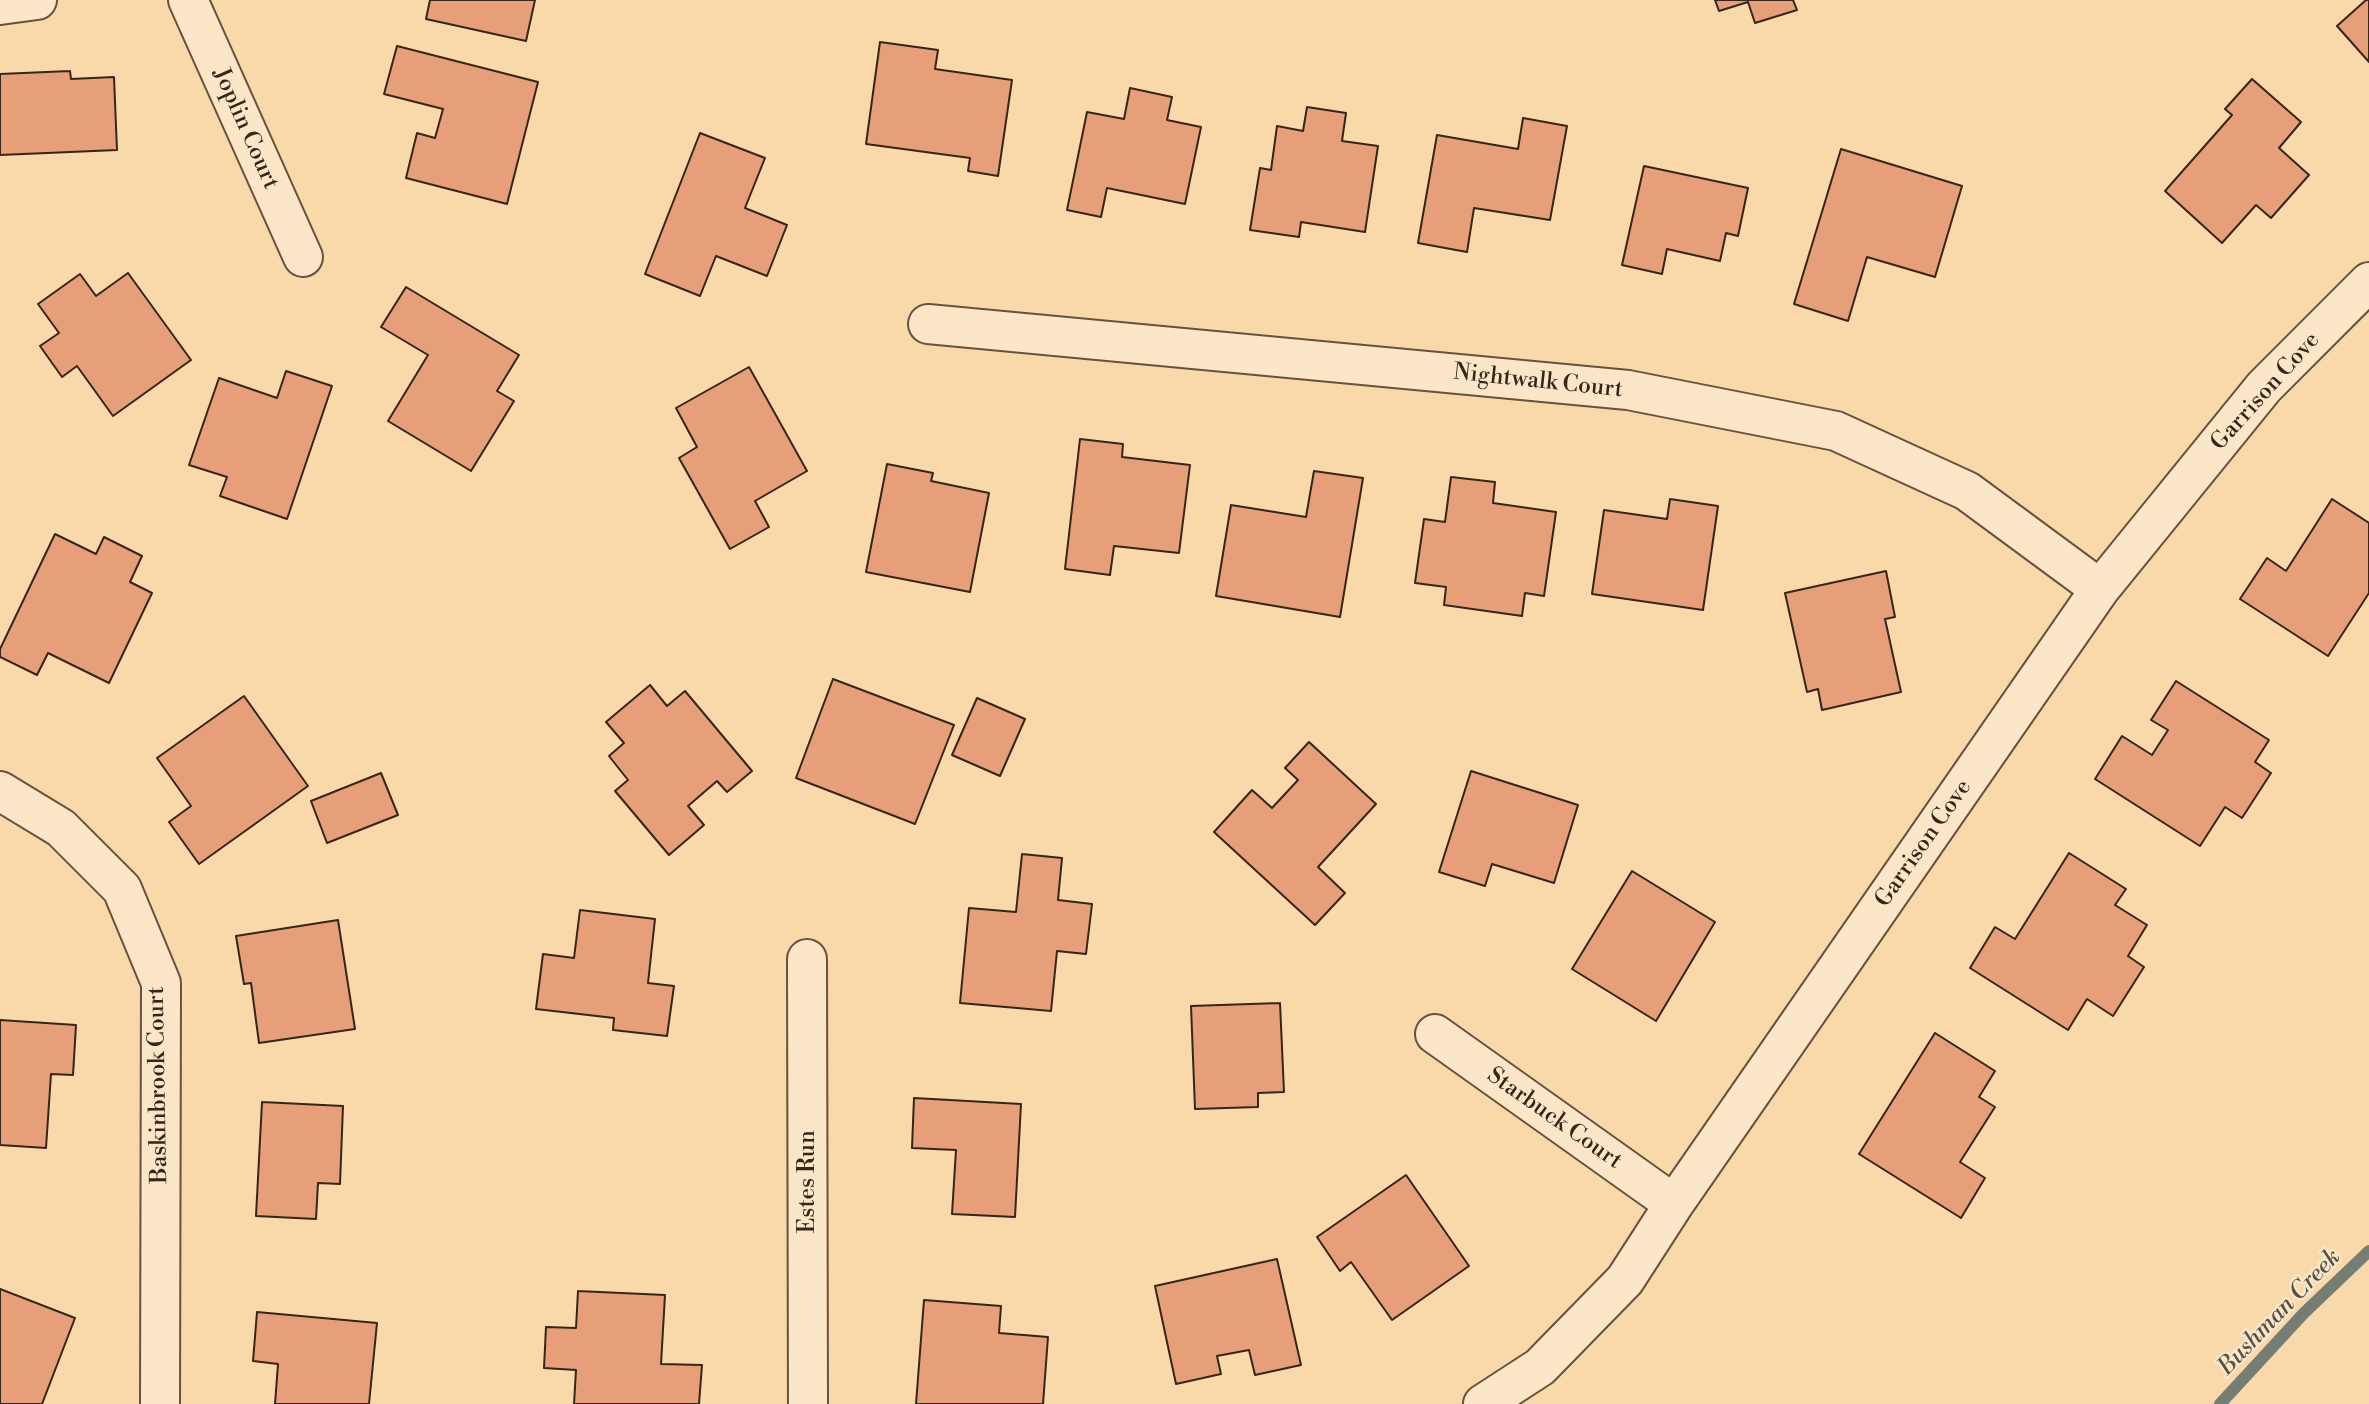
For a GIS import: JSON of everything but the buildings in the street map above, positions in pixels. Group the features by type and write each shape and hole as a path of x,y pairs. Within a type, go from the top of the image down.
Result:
{"street":[{"path":"0,5 37,0"},
{"name":"Joplin Court","path":"188,0 303,257"},
{"name":"Garrison Cove","path":"1483,1404 1540,1367 1625,1280 1674,1204 2100,589 2264,387 2369,282"},
{"name":"Nightwalk Court","path":"928,324 1628,390 1836,431 1967,491 2100,589"},
{"name":"Baskinbrook Court","path":"0,790 61,828 122,889 161,983 160,1404"},
{"name":"Estes Run","path":"807,959 808,1404"},
{"name":"Starbuck Court","path":"1434,1034 1674,1204"}],"waterway":[{"name":"Bushman Creek","path":"2220,1404 2304,1313 2369,1251"}]}
